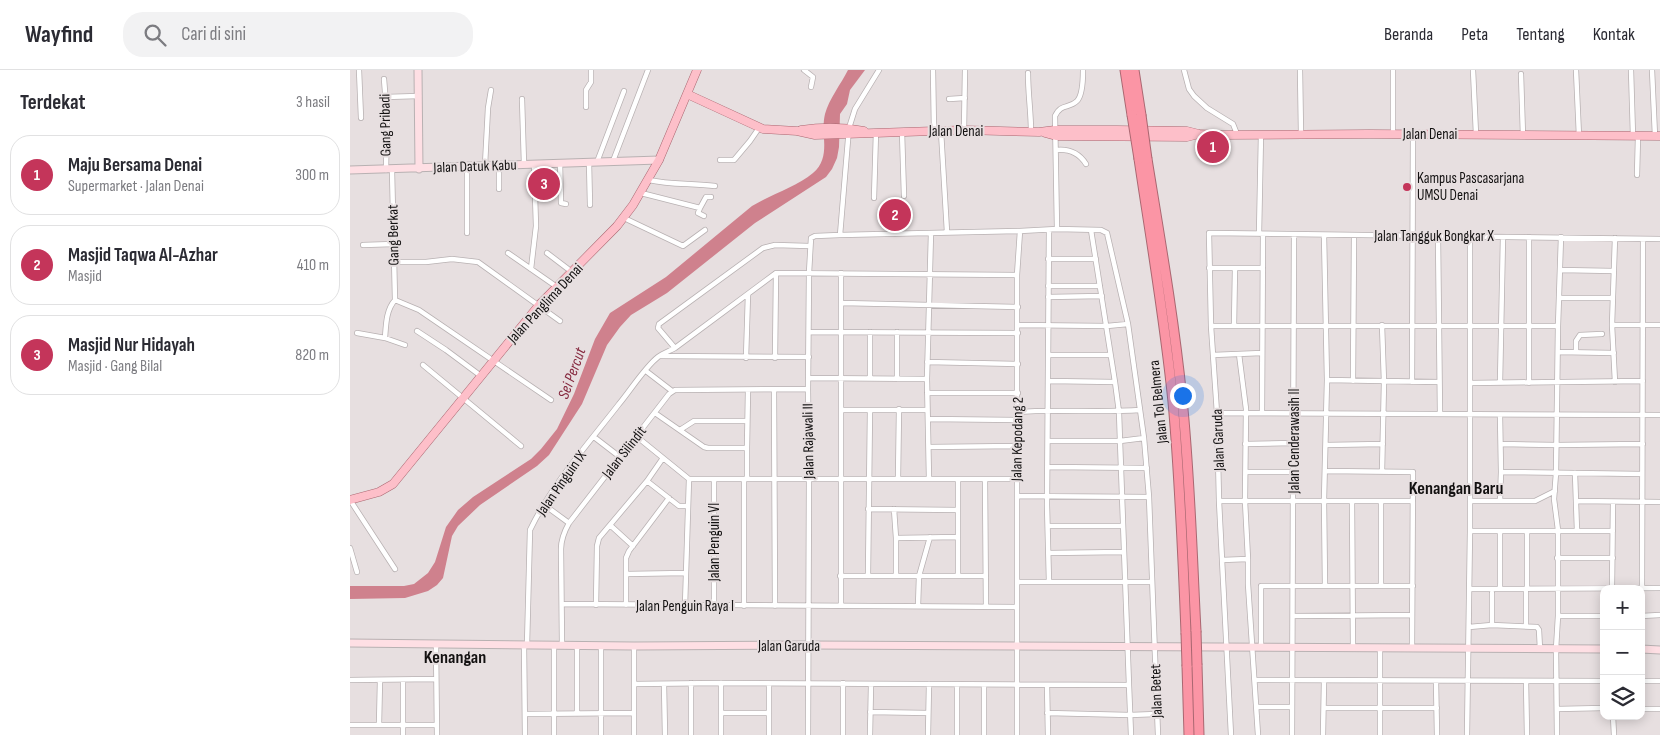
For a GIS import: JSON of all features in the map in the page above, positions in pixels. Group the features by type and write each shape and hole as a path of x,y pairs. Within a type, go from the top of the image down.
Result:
{"highway":[{"name":"Jalan Tol Belmera","path":"1125,70 1137,115"},
{"name":"Jalan Tol Belmera","path":"1134,70 1137,115 1173,401 1186,633 1192,665 1199,735"},
{"name":"Jalan Tol Belmera","path":"1143,159 1170,302 1182,399 1189,480 1196,631 1192,665 1190,735"}],"main road":[{"name":"Jalan Panglima Denai","path":"350,500 379,492 392,484 539,305 605,240 624,218 649,180 659,160 697,70"},
{"name":"Jalan Denai","path":"687,94 766,130 874,132 964,130 1190,137 1199,134 1658,136"}],"street":[{"path":"359,70 361,118"},
{"path":"418,70 419,169"},
{"path":"586,107 586,90 591,82 591,70"},
{"path":"613,161 648,70"},
{"path":"804,70 813,77 811,87"},
{"path":"879,70 855,109 846,131 840,235 1057,229 1091,230 1119,412 1131,735"},
{"path":"933,70 947,232"},
{"path":"964,130 965,70"},
{"path":"1057,229 1055,116 1057,111 1063,106 1078,99 1083,70"},
{"path":"1184,70 1189,89 1194,96 1207,108 1233,124 1237,134"},
{"path":"1300,70 1302,134"},
{"path":"1393,70 1393,134"},
{"path":"1473,70 1476,134"},
{"path":"1576,70 1579,137"},
{"path":"1631,70 1637,175"},
{"path":"1652,70 1658,136"},
{"path":"1028,73 1028,102 1031,107 1035,132"},
{"path":"1521,74 1523,136"},
{"name":"Gang Pribadi","path":"384,79 389,170"},
{"path":"485,165 488,108 491,90"},
{"path":"590,206 593,162 624,91"},
{"path":"385,97 419,96"},
{"path":"949,99 964,98"},
{"path":"522,99 524,164"},
{"path":"720,160 734,160 759,128"},
{"path":"874,132 874,198"},
{"path":"902,132 904,196"},
{"path":"1261,134 1263,268 1262,413"},
{"path":"1412,382 1413,134"},
{"path":"1057,150 1063,149 1075,153 1086,164"},
{"name":"Jalan Datuk Kabu","path":"350,170 659,160"},
{"path":"560,163 561,203 566,204"},
{"path":"531,269 536,226 534,164"},
{"path":"498,165 499,189"},
{"path":"467,166 468,233"},
{"name":"Gang Berkat","path":"389,170 394,244 395,300"},
{"path":"649,180 665,183 692,183 715,186"},
{"path":"640,193 700,208"},
{"path":"704,216 698,213 706,197 711,198"},
{"path":"624,218 683,246 705,230"},
{"path":"1049,230 1049,582"},
{"name":"Jalan Betet","path":"1091,230 1104,231 1108,235 1128,324 1144,438 1150,497 1151,582 1158,735"},
{"name":"Jalan Kepodang 2","path":"1017,735 1017,412 1020,231"},
{"path":"929,479 927,362 931,233"},
{"name":"Jalan Tangguk Bongkar X","path":"1209,233 1324,236 1412,234 1660,239"},
{"name":"Jalan Garuda","path":"1209,233 1219,501 1227,648"},
{"name":"Jalan Rajawali II","path":"808,735 809,246 812,237 840,235"},
{"name":"Jalan Cenderawasih II","path":"1292,735 1294,235"},
{"path":"1324,236 1327,380 1324,500 1325,586"},
{"path":"1353,381 1354,236"},
{"path":"1438,236 1440,414"},
{"path":"1467,735 1470,589 1470,236"},
{"path":"1500,383 1503,236"},
{"path":"1529,237 1529,383"},
{"path":"1557,735 1558,530 1555,491 1561,237"},
{"path":"1615,238 1612,325 1615,382"},
{"path":"1642,585 1643,239"},
{"path":"363,245 394,244"},
{"path":"675,348 658,328 659,324 763,248 774,245 809,246"},
{"path":"508,253 557,287"},
{"path":"547,253 572,272"},
{"path":"394,262 426,262 452,258 478,262 560,321"},
{"path":"1048,260 1096,259"},
{"path":"1210,268 1263,268"},
{"path":"1234,326 1235,268"},
{"path":"1560,270 1614,272"},
{"path":"659,356 675,348 776,273 1018,275"},
{"path":"775,358 776,273"},
{"path":"840,606 841,273"},
{"path":"1048,286 1100,286"},
{"path":"746,358 748,294"},
{"path":"1048,297 1102,296"},
{"path":"1559,298 1613,298"},
{"path":"385,338 389,309 395,300 419,310 492,362 551,400"},
{"path":"842,302 1018,307"},
{"path":"1018,325 1107,326 1128,324"},
{"path":"1382,324 1384,382 1382,472"},
{"path":"1212,326 1382,324 1558,326"},
{"path":"1612,325 1660,325"},
{"path":"416,331 446,350 480,376"},
{"path":"809,332 1018,333"},
{"path":"870,332 870,378"},
{"path":"897,332 897,379"},
{"path":"357,333 405,344"},
{"path":"1576,352 1576,341 1580,336 1602,334"},
{"path":"1558,352 1614,353"},
{"path":"1213,355 1262,353"},
{"path":"1239,354 1245,413 1245,501 1258,735"},
{"path":"1049,355 1110,355"},
{"path":"659,356 809,357"},
{"name":"Jalan Pinguin IX","path":"525,735 525,644 530,530 543,504 594,436 659,356"},
{"path":"927,362 1018,364"},
{"path":"423,365 521,446"},
{"path":"646,371 672,391 808,390"},
{"path":"808,378 927,379"},
{"path":"1327,380 1439,382"},
{"path":"1049,381 1115,382"},
{"path":"1470,383 1644,381"},
{"path":"744,606 748,390"},
{"path":"774,390 775,606"},
{"name":"Jalan Silindit","path":"562,645 561,540 569,523 672,391"},
{"path":"927,393 1018,394"},
{"path":"898,409 898,479"},
{"path":"841,410 927,410"},
{"path":"868,575 870,410"},
{"path":"1017,412 1049,410 1119,412 1140,410"},
{"path":"655,413 708,448 747,448"},
{"path":"1217,413 1660,415"},
{"path":"1500,415 1500,501"},
{"path":"928,419 1017,420"},
{"path":"680,430 694,421 747,421"},
{"path":"594,436 620,457"},
{"path":"636,436 689,478 1017,479"},
{"path":"1049,441 1120,441 1144,438"},
{"path":"1245,444 1294,443"},
{"path":"1326,445 1383,444"},
{"path":"1501,444 1557,446 1643,444"},
{"path":"929,447 1017,446"},
{"path":"596,605 596,546 600,538 647,481 663,458"},
{"path":"1049,467 1147,468"},
{"path":"1325,471 1413,472 1412,648"},
{"path":"1246,472 1294,472"},
{"path":"1501,472 1642,474"},
{"path":"1576,473 1577,531"},
{"path":"685,606 689,478"},
{"name":"Jalan Penguin VI","path":"714,479 714,606"},
{"path":"958,479 958,576"},
{"path":"985,479 986,607"},
{"path":"647,481 679,506 687,506"},
{"path":"1470,501 1535,501 1555,491"},
{"path":"1017,496 1150,497"},
{"path":"626,606 626,558 669,498"},
{"path":"350,500 395,569"},
{"path":"1381,500 1381,586"},
{"path":"1219,501 1413,501"},
{"path":"1352,501 1353,648"},
{"path":"1576,501 1660,502"},
{"path":"1612,585 1613,502"},
{"path":"543,504 569,523"},
{"path":"868,509 958,510"},
{"path":"894,509 896,576"},
{"path":"610,525 633,546"},
{"path":"1048,526 1123,526"},
{"path":"1470,531 1613,531"},
{"path":"1500,531 1500,588"},
{"path":"1526,626 1527,531"},
{"path":"896,538 958,537"},
{"path":"918,606 919,576 930,538"},
{"path":"350,548 357,572"},
{"path":"1049,553 1124,552"},
{"path":"1557,558 1613,558"},
{"path":"1222,560 1248,559"},
{"path":"626,574 686,573"},
{"path":"840,576 986,576"},
{"path":"1017,582 1151,582"},
{"path":"1261,647 1261,586 1412,586"},
{"path":"1470,589 1600,588"},
{"path":"1645,588 1660,588"},
{"path":"1492,592 1492,625"},
{"name":"Jalan Penguin Raya I","path":"562,604 1017,608"},
{"path":"1293,616 1412,615"},
{"path":"1558,616 1600,616"},
{"path":"1645,616 1660,616"},
{"path":"1469,627 1492,625 1539,628 1540,650"},
{"name":"Jalan Garuda","path":"350,643 577,646 1600,649"},
{"path":"436,644 437,735"},
{"path":"554,645 554,735"},
{"path":"601,645 601,735"},
{"path":"577,646 577,714"},
{"path":"634,646 634,735"},
{"path":"1227,648 1231,735"},
{"path":"1380,648 1380,735"},
{"path":"1645,649 1660,650"},
{"path":"350,680 436,679"},
{"path":"379,725 380,680"},
{"path":"402,735 403,680"},
{"path":"1255,680 1600,681"},
{"path":"1323,735 1324,681"},
{"path":"1436,681 1437,735"},
{"path":"1526,681 1527,735"},
{"path":"1645,681 1660,682"},
{"path":"691,683 691,735"},
{"path":"721,683 721,735"},
{"path":"634,684 1129,685"},
{"path":"664,684 665,735"},
{"path":"769,684 769,735"},
{"path":"843,684 843,735"},
{"path":"928,735 929,684"},
{"path":"957,735 958,684"},
{"path":"870,735 871,685"},
{"path":"984,685 984,735"},
{"path":"1047,685 1048,735"},
{"path":"1257,707 1292,708"},
{"path":"1324,708 1437,708"},
{"path":"1557,709 1600,708"},
{"path":"1645,709 1660,709"},
{"path":"870,712 928,713"},
{"path":"525,714 634,713"},
{"path":"721,713 769,713"},
{"path":"1047,713 1157,714"},
{"path":"1613,720 1614,735"},
{"path":"350,725 437,725"}],"shaded area":[{"name":"Sei Percut","path":"848,70 865,70 850,90 847,104 840,114 837,158 826,177 755,223 667,293 631,315 607,345 582,404 549,455 537,466 480,505 458,526 452,536 443,578 437,585 428,591 405,598 350,599 350,586 404,586 414,584 428,573 435,562 446,527 458,510 473,497 531,459 541,449 557,429 574,394 595,339 610,313 666,277 752,206 799,182 819,167 824,153 825,114 832,97"}],"place":[{"name":"Maju Bersama Denai","path":"1213,147"},
{"name":"Masjid Nur Hidayah","path":"544,184"},
{"name":"Kampus Pascasarjana UMSU Denai","path":"1407,187"},
{"name":"Masjid Taqwa Al-Azhar","path":"895,215"}],"district":[{"name":"Kenangan Baru","path":"1456,488"},
{"name":"Kenangan","path":"455,657"}]}
